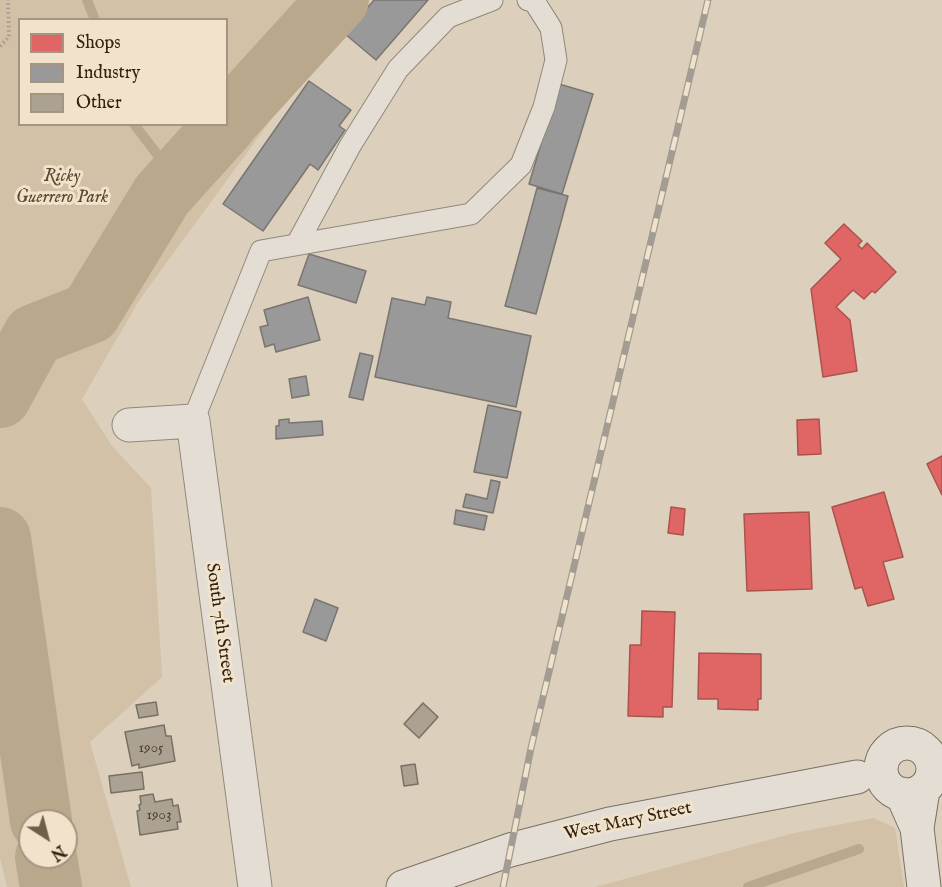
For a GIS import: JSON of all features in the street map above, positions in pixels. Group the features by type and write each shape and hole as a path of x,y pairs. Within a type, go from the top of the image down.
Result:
{"street":[{"path":"129,425 193,422"},
{"name":"South 7th Street","path":"193,422 255,887"},
{"path":"910,768 924,887"},
{"name":"West Mary Street","path":"404,887 510,850 610,824 910,768"}],"lane":[{"path":"297,244 350,146 398,69 448,17 492,0"},
{"path":"193,422 261,251 471,214 520,165 544,107 556,60 550,28 534,1 528,0"}],"path":[{"path":"0,46 9,37 8,0"}],"green space":[{"name":"Ricky Guerrero Park","path":"0,0 365,0 336,31 140,299 82,399 112,446 151,488 162,677 90,742 131,887 7,887 0,858"},
{"path":"874,818 895,828 904,887 595,887 794,833"}],"building: Shops":[{"path":"844,224 862,241 858,245 862,249 867,243 896,272 875,293 872,291 864,299 853,290 836,307 850,320 857,371 823,377 811,289 841,259 825,243"},
{"path":"819,419 821,454 798,455 797,420"},
{"path":"942,456 942,495 927,464"},
{"path":"884,492 903,557 883,562 894,599 868,606 862,587 855,589 832,507"},
{"path":"671,507 685,509 683,535 668,533"},
{"path":"809,512 812,589 747,591 744,514"},
{"path":"642,611 675,612 672,707 663,707 663,717 628,716 630,645 641,645"},
{"path":"699,653 761,654 761,699 758,699 758,710 718,709 718,699 698,699"}],"building: Industry":[{"path":"374,0 428,0 376,60 345,34"},
{"path":"309,81 351,110 339,126 345,130 318,170 310,164 263,231 223,204"},
{"path":"559,84 593,94 562,194 529,184"},
{"path":"537,188 568,196 536,314 505,306"},
{"path":"309,254 366,271 356,303 298,285"},
{"path":"308,297 320,340 276,352 274,344 265,347 260,327 268,325 264,310"},
{"path":"427,297 451,302 448,318 531,336 516,407 375,377 392,298 425,305"},
{"path":"360,353 373,356 363,400 349,397"},
{"path":"306,376 309,395 292,398 289,379"},
{"path":"488,405 521,412 507,478 474,472"},
{"path":"289,419 289,423 322,421 323,435 276,439 276,426 279,426 279,420"},
{"path":"491,480 500,482 493,513 463,507 466,494 487,499"},
{"path":"456,510 487,516 484,530 454,524"},
{"path":"315,599 338,608 326,641 303,632"}],"building: Other":[{"path":"156,702 158,715 139,718 136,705"},
{"path":"423,703 438,717 419,738 404,724"},
{"path":"164,725 166,736 171,736 175,761 139,768 139,764 132,766 125,732"},
{"path":"415,764 418,784 404,786 401,766"},
{"path":"142,772 144,789 111,793 109,776"},
{"path":"153,794 155,802 172,799 173,806 178,805 181,822 177,822 178,829 140,835 137,811 140,810 140,796"}],"waterway":[{"path":"87,0 94,18"},
{"path":"228,121 338,0"},
{"path":"136,126 176,179"},
{"path":"0,397 34,335 90,313 162,195 224,126"},
{"path":"0,538 39,809"},
{"path":"748,887 859,849"},
{"path":"48,869 51,887"}],"railway":[{"path":"503,887 531,748 708,0"}]}
